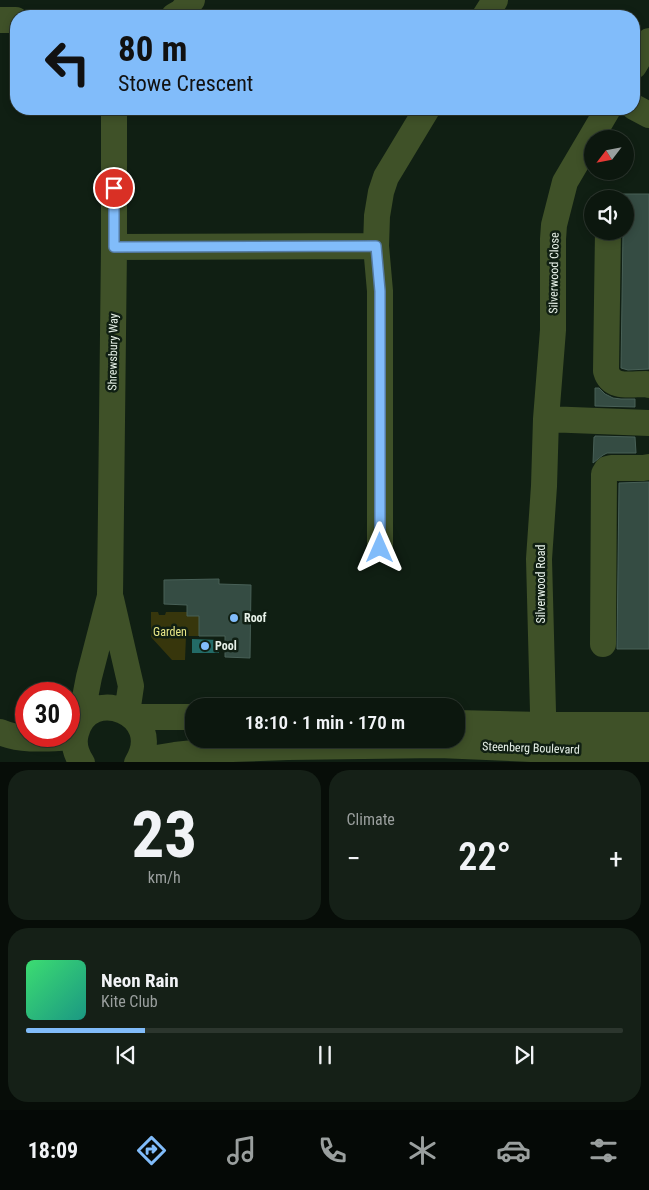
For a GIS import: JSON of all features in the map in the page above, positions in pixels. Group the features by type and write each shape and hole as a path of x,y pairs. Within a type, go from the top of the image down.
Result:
{"street":[{"path":"183,10 192,0"},
{"path":"640,56 649,41"},
{"name":"Shrewsbury Way","path":"110,596 114,115"},
{"path":"380,548 380,291 376,246 378,216 381,192 386,177 423,115"},
{"name":"Silverwood Close","path":"546,420 553,330 553,240 556,215 565,182 604,115"},
{"path":"608,240 606,371 609,379 620,384 649,385"},
{"path":"114,247 376,246"},
{"path":"546,420 649,423"},
{"name":"Silverwood Road","path":"544,737 539,558 546,420"},
{"path":"603,644 604,474 607,469 611,468 649,467"},
{"path":"110,596 131,686 130,715"},
{"path":"80,720 110,596"},
{"path":"80,727 88,714 99,709 112,707 123,710 130,715 141,729 144,738 143,750 137,762"},
{"path":"130,715 185,717"},
{"name":"Steenberg Boulevard","path":"465,724 649,751"},
{"name":"Steenberg Boulevard","path":"465,742 544,737 649,725"},
{"path":"0,732 15,737"},
{"path":"75,747 82,762"},
{"name":"Steenberg Boulevard","path":"137,762 175,755 241,748"}],"green space":[{"name":"Garden","path":"151,612 165,615 166,612 187,612 188,616 199,616 199,636 186,636 185,660 172,660 151,637"}],"water":[{"name":"Pool","path":"192,639 219,640 219,653 192,653"}],"building":[{"path":"634,194 649,194 649,369 628,370 621,368 623,240 634,240"},
{"path":"595,388 599,388 613,398 635,399 635,407 595,406"},
{"path":"595,436 635,437 636,453 607,453 593,463"},
{"path":"649,482 649,649 617,649 619,483"},
{"name":"Roof","path":"219,579 219,584 251,585 250,658 225,657 225,636 199,636 199,616 187,616 187,605 164,604 164,580"}],"place":[{"name":"Roof","path":"234,618"},
{"name":"Pool","path":"205,646"}],"route":[{"path":"114,188 114,247 376,246 380,291 380,548"}]}
